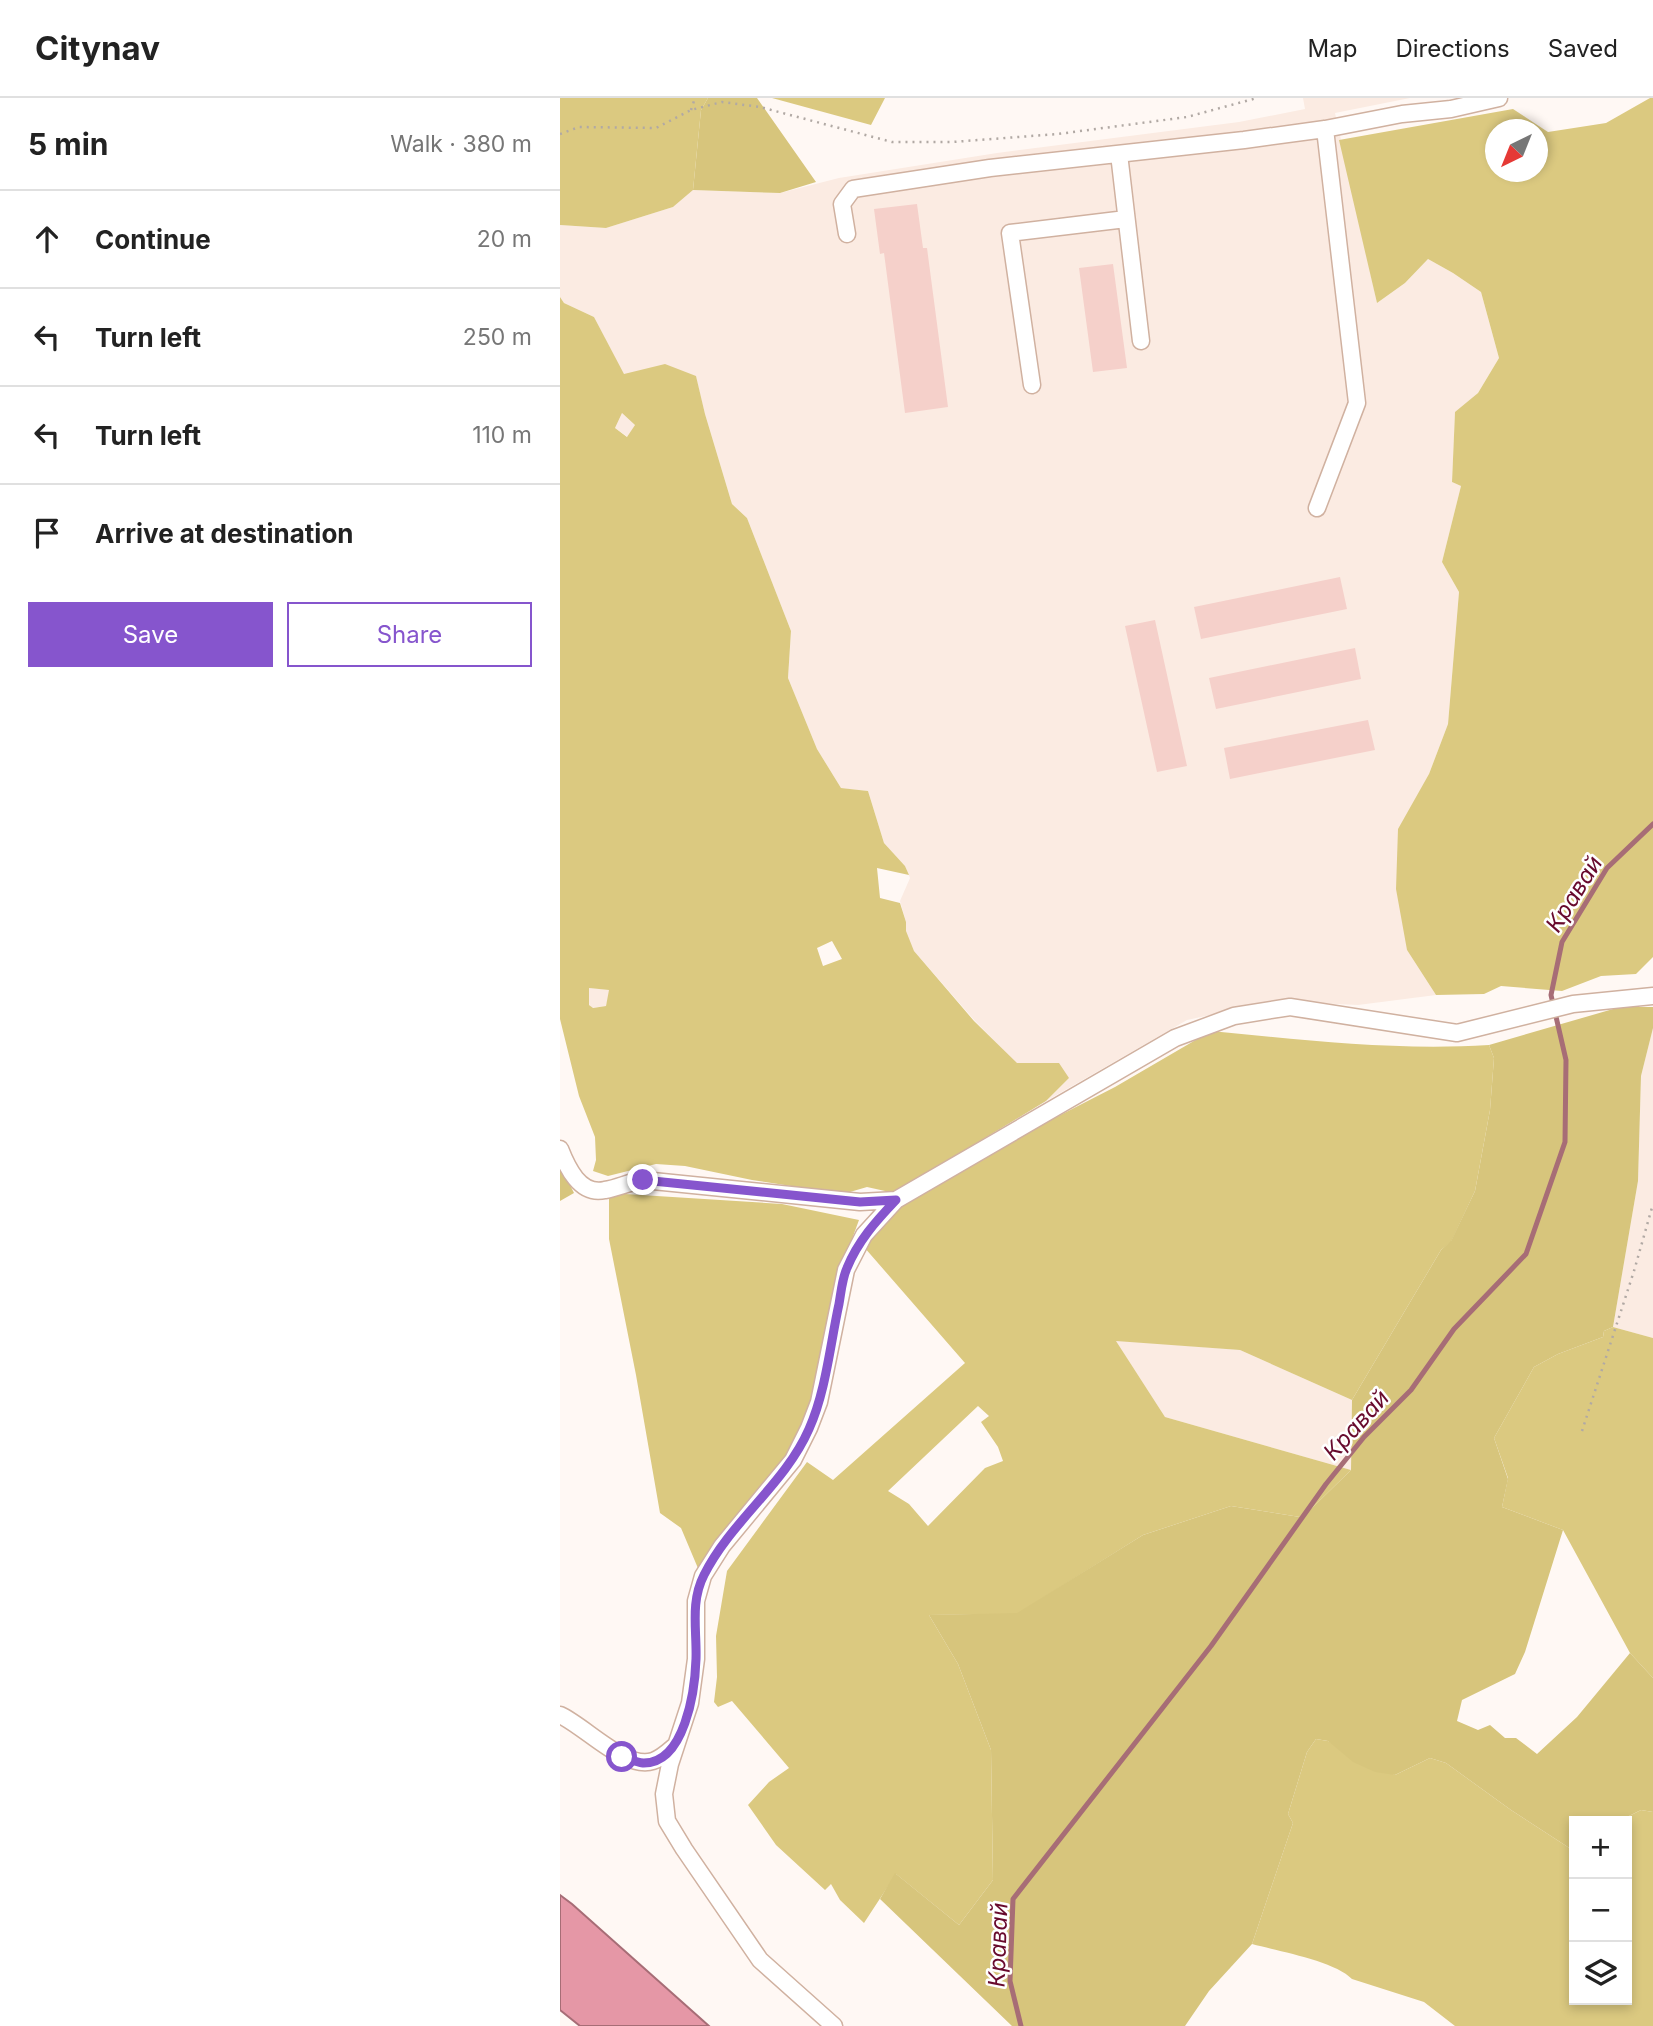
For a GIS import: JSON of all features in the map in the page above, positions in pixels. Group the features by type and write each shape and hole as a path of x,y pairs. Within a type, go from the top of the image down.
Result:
{"street":[{"path":"847,234 842,204 853,189 990,168 1325,129 1402,114 1451,109 1499,98"},
{"path":"1317,508 1357,403 1325,129"},
{"path":"1119,154 1141,341"},
{"path":"1032,385 1010,233 1126,219"},
{"path":"834,2026 760,1960 667,1821 664,1794 690,1703 696,1659 696,1601 703,1576 722,1546 793,1460 809,1428 819,1402 846,1270 864,1235 896,1200 1175,1038 1234,1016 1290,1007 1457,1033 1573,1004 1653,996"},
{"path":"560,1149 568,1169 591,1190 603,1191 643,1180 860,1202 896,1200"},
{"path":"560,1715 573,1721 622,1757 641,1763 663,1756 676,1745"}],"path":[{"path":"691,110 695,98"},
{"path":"560,134 579,127 656,128 691,110 722,102 760,107 892,142 952,142 1058,134 1187,117 1257,98"},
{"path":"1582,1430 1653,1204"}],"shaded area":[{"path":"560,98 708,98 701,110 693,190 673,207 606,228 560,225"},
{"path":"708,98 757,98 816,182 780,193 693,190 701,110"},
{"path":"772,98 885,98 871,125"},
{"path":"1303,98 1410,98 1335,113 1377,303 1405,283 1428,259 1481,292 1499,358 1478,393 1455,413 1452,482 1461,486 1442,562 1459,592 1448,724 1429,774 1407,950 1436,995 1358,1005 1275,1001 1187,1020 1046,1101 1069,1078 1017,1064 914,951 905,931 906,922 900,901 910,878 905,866 884,843 868,791 841,788 817,749 788,678 791,631 747,518 732,504 696,377 665,365 624,375 594,317 564,303 560,297 560,225 606,228 673,207 693,190 780,193 839,178 997,153 1239,122 1305,109"},
{"path":"1653,98 1653,957 1636,974 1601,976 1562,991 1501,986 1484,994 1436,995 1407,950 1396,889 1398,829 1429,774 1448,724 1459,592 1442,562 1461,486 1452,482 1455,412 1478,393 1499,358 1481,292 1428,259 1405,283 1377,303 1339,140 1513,109 1528,119 1485,119 1485,182 1548,182 1548,132 1606,123"},
{"path":"560,297 564,303 594,317 624,374 665,364 696,376 732,504 747,518 791,631 788,678 817,749 841,788 868,791 884,843 905,866 909,875 877,868 880,898 900,903 914,951 974,1021 1017,1063 1059,1063 1069,1078 1046,1101 894,1193 867,1187 843,1194 685,1166 656,1164 608,1176 593,1171 596,1160 595,1137 579,1096 560,1019","holes":["622,413 635,425 627,437 615,428","832,941 842,959 823,966 817,948","589,988 609,990 606,1006 593,1008 589,1005"]},
{"path":"622,413 635,425 628,437 615,428"},
{"path":"589,988 610,990 606,1006 592,1008 589,1005"},
{"path":"1620,1007 1653,1007 1653,1028 1641,1076 1638,1181 1613,1327 1604,1331 1603,1337 1558,1354 1534,1367 1494,1438 1508,1479 1502,1507 1563,1530 1525,1652 1515,1674 1462,1700 1457,1721 1478,1730 1490,1725 1505,1738 1516,1738 1537,1754 1577,1717 1630,1653 1653,1678 1653,1812 1641,1810 1629,1816 1569,1816 1569,1848 1446,1763 1430,1758 1395,1775 1375,1772 1353,1762 1328,1741 1316,1739 1307,1752 1288,1814 1293,1823 1252,1944 1209,1991 1185,2026 1012,2026 880,1899 895,1873 959,1925 993,1880 991,1750 958,1664 929,1615 1017,1613 1143,1535 1231,1506 1300,1517 1351,1470 1352,1400 1441,1250 1451,1241 1475,1191 1490,1110 1494,1058 1489,1045"},
{"path":"1653,1028 1653,1338 1613,1327 1638,1181 1641,1076"},
{"path":"1211,1031 1384,1046 1489,1045 1494,1058 1490,1110 1475,1191 1451,1242 1441,1250 1352,1400 1240,1350 1116,1341 1165,1417 1351,1470 1300,1517 1231,1506 1143,1535 1017,1614 929,1615 958,1664 991,1750 993,1880 959,1925 896,1874 864,1923 840,1900 831,1884 825,1890 776,1845 748,1805 769,1782 789,1768 732,1701 718,1707 714,1702 717,1677 716,1636 727,1571 807,1462 833,1480 965,1363 864,1247 897,1206 994,1149 1115,1087","holes":["978,1406 989,1416 981,1422 998,1447 1003,1461 985,1468 928,1526 909,1504 888,1491"]},
{"path":"560,1165 574,1193 560,1201"},
{"path":"609,1193 782,1204 859,1220 848,1250 826,1349 797,1446 700,1573 681,1528 660,1513 609,1239"},
{"path":"1613,1327 1653,1338 1653,1678 1630,1653 1563,1530 1502,1507 1508,1478 1494,1438 1534,1367 1558,1354 1603,1337 1604,1331"},
{"path":"1115,1340 1240,1350 1352,1400 1351,1470 1165,1417"},
{"path":"1316,1739 1328,1741 1395,1775 1430,1758 1446,1763 1569,1848 1569,2005 1632,2005 1632,1816 1629,1816 1641,1810 1653,1812 1653,2026 1455,2026 1424,2002 1352,1979 1320,1962 1252,1944 1293,1823 1288,1814 1307,1752"},
{"path":"560,1895 709,2026 580,2026 560,2010"}],"building":[{"path":"917,204 923,248 927,248 948,407 905,413 884,253 880,254 874,209"},
{"path":"1113,264 1127,368 1093,372 1079,268"},
{"path":"1340,577 1347,609 1201,639 1194,607"},
{"path":"1155,620 1187,766 1157,772 1125,626"},
{"path":"1355,648 1361,679 1216,709 1209,678"},
{"path":"1368,720 1375,750 1230,779 1224,748"}],"waterway":[{"name":"Кравай","path":"1021,2026 1010,1981 1013,1899 1211,1646 1326,1484 1364,1437 1411,1390 1454,1329 1526,1254 1565,1142 1566,1060 1551,995 1562,942 1607,868 1653,824"}],"route":[{"path":"622,1757 641,1763 652,1761 676,1745 690,1703 696,1659 696,1601 703,1576 722,1546 793,1460 819,1402 846,1270 864,1235 896,1200 860,1202 643,1180"}]}
